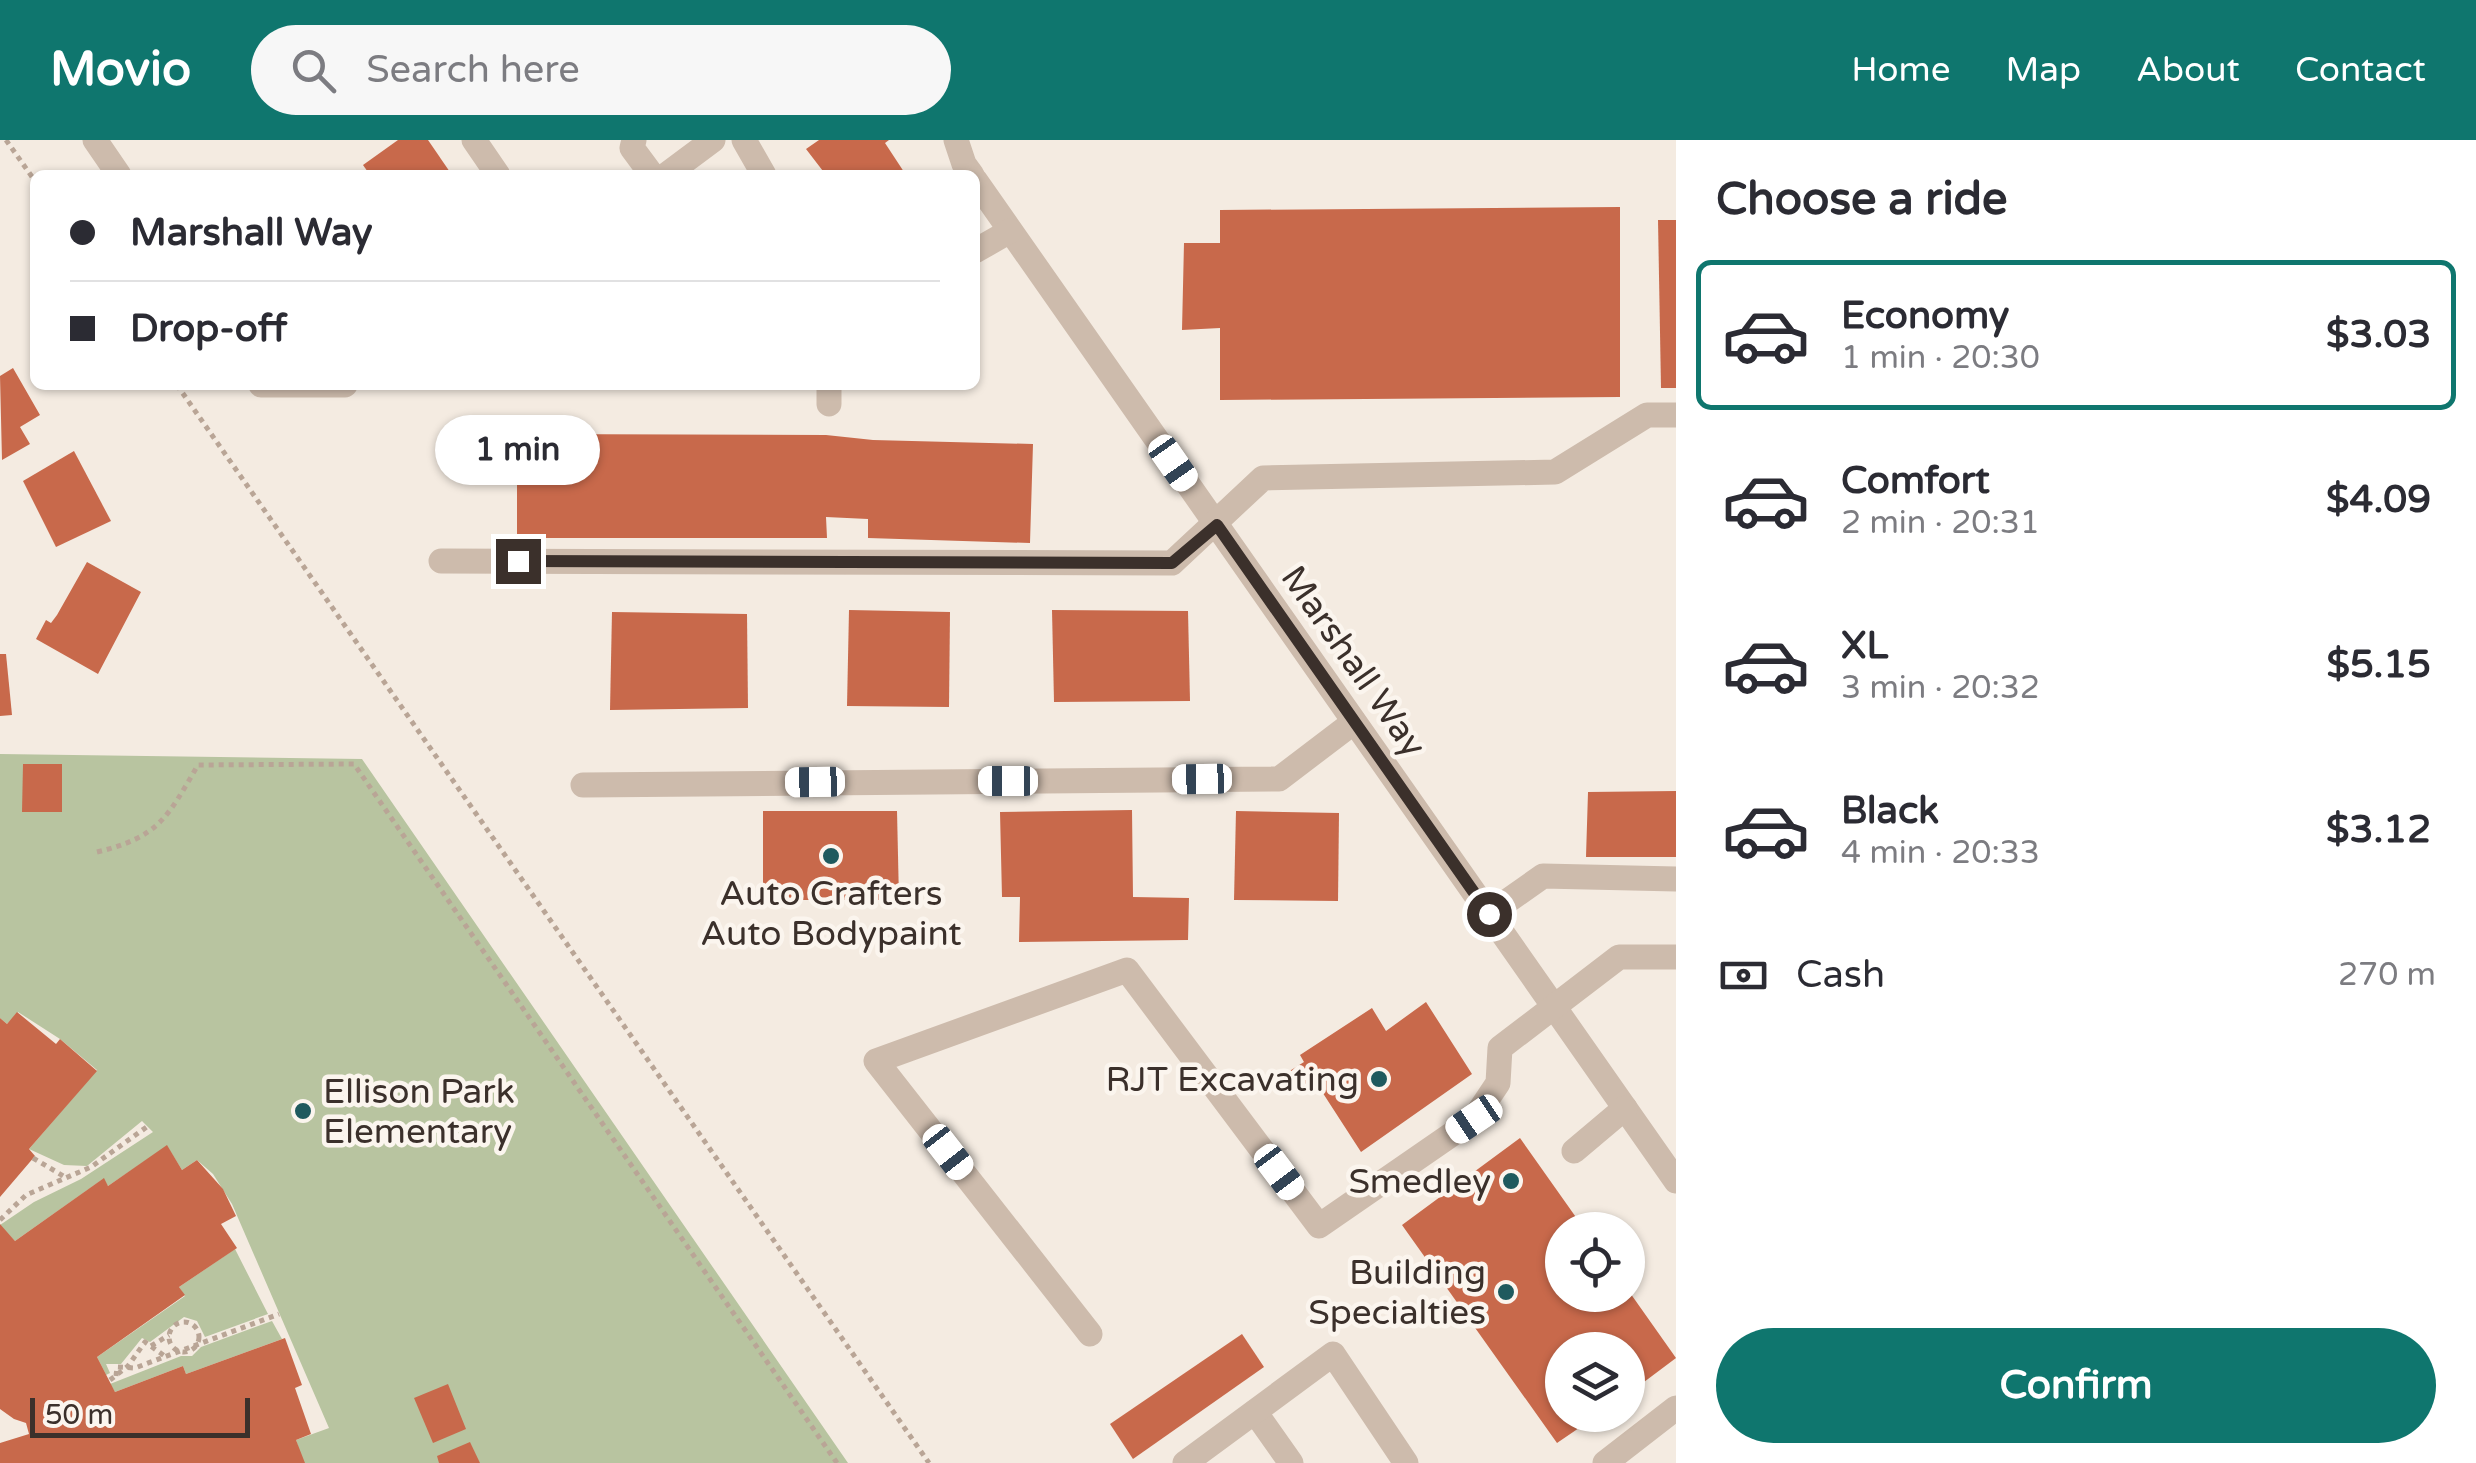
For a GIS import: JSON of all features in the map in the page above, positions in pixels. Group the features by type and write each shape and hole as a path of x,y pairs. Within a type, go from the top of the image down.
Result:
{"street":[{"path":"95,140 116,170"},
{"path":"474,140 495,170"},
{"path":"634,140 632,148 648,170"},
{"path":"673,170 713,140"},
{"path":"744,140 761,170"},
{"name":"Marshall Way","path":"956,140 968,170"},
{"name":"Marshall Way","path":"980,187 1676,1182"},
{"path":"980,248 1010,231"},
{"path":"441,561 1172,563 1264,478 1556,472 1647,415 1676,415"},
{"path":"583,784 1280,779 1354,722"},
{"path":"1489,914 1543,876 1676,879"},
{"path":"1090,1334 876,1061 1127,970 1319,1226 1474,1119 1498,1083 1500,1048 1619,956 1676,957"},
{"path":"1574,1151 1625,1108"},
{"path":"1185,1463 1333,1354 1406,1463"},
{"path":"1605,1463 1676,1408"},
{"path":"1254,1412 1291,1463"}],"path":[{"path":"6,140 30,174"},
{"path":"180,390 929,1463"},
{"path":"97,852 133,843 158,826 198,765 354,764 837,1463"},
{"path":"0,1220 26,1195 91,1167 148,1126"},
{"path":"33,1158 65,1177"},
{"path":"113,1378 116,1367 135,1368 279,1314"},
{"path":"150,1346 180,1322 191,1323 199,1331 198,1344"},
{"path":"169,1334 172,1346 180,1352"},
{"path":"128,1366 145,1342 166,1356"}],"green space":[{"name":"Ellison Park Elementary","path":"0,754 362,759 848,1463 303,1463 296,1440 329,1428 232,1204 213,1174 197,1160 182,1170 167,1146 108,1186 103,1179 15,1241 0,1225 153,1132 142,1121 87,1166 64,1165 29,1149 97,1070 60,1039 18,1012 7,1024 0,1018"},
{"path":"235,1249 268,1314 205,1337 197,1321 184,1317 150,1342 142,1338 121,1364 106,1364 110,1373 106,1375 97,1357 185,1296 179,1287"},
{"path":"272,1321 282,1339 186,1374 183,1366 115,1392 110,1384 181,1356 192,1356 201,1347"}],"building":[{"path":"398,140 428,140 449,170 366,170 363,165"},
{"path":"819,140 889,140 885,143 903,170 822,170 806,149"},
{"path":"1620,207 1620,397 1220,400 1220,328 1182,330 1184,243 1220,243 1220,210"},
{"path":"1658,220 1676,220 1676,388 1661,388"},
{"path":"13,368 40,415 20,427 30,444 2,460 0,376"},
{"path":"517,434 826,435 1033,444 1030,543 868,538 868,519 826,517 827,538 517,538"},
{"path":"74,451 111,521 56,547 23,481"},
{"path":"87,562 141,592 98,674 36,639 46,620 51,623 57,615"},
{"path":"849,610 950,612 949,707 847,706"},
{"path":"1052,610 1188,611 1190,701 1054,702"},
{"path":"612,612 747,614 748,708 610,710"},
{"path":"0,654 6,654 12,715 0,716"},
{"path":"23,764 62,764 62,812 22,812"},
{"path":"1676,791 1676,857 1586,857 1588,792"},
{"name":"Auto Crafters Auto Bodypaint","path":"1132,810 1133,897 1189,898 1188,940 1019,942 1020,897 1002,897 1000,812"},
{"name":"Auto Crafters Auto Bodypaint","path":"763,811 897,811 899,900 763,900"},
{"path":"1236,811 1339,813 1338,901 1234,900"},
{"name":"RJT Excavating","path":"1426,1002 1472,1074 1361,1152 1317,1084 1302,1094 1288,1072 1304,1062 1300,1055 1372,1008 1386,1031"},
{"path":"17,1012 56,1044 60,1039 97,1071 29,1149 35,1156 0,1197 0,1018 7,1024"},
{"name":"Building Specialties","path":"1520,1138 1572,1212 1545,1212 1545,1312 1644,1312 1676,1358 1645,1381 1645,1332 1545,1332 1545,1426 1402,1225"},
{"path":"167,1145 182,1170 197,1160 223,1189 236,1216 221,1224 237,1248 179,1287 185,1295 97,1357 115,1392 183,1366 186,1374 285,1338 302,1385 295,1388 311,1434 296,1440 305,1463 0,1463 0,1443 29,1434 26,1423 0,1409 0,1224 15,1241 104,1178 108,1186"},
{"path":"1242,1334 1264,1367 1133,1459 1110,1424"},
{"path":"448,1384 466,1429 433,1443 414,1398"},
{"name":"Building Specialties","path":"1549,1432 1573,1432 1557,1443"},
{"path":"470,1442 480,1463 439,1463 437,1456"}],"place":[{"name":"Auto Crafters Auto Bodypaint","path":"831,856"},
{"name":"RJT Excavating","path":"1379,1079"},
{"name":"Ellison Park Elementary","path":"303,1111"},
{"name":"Smedley","path":"1511,1181"},
{"name":"Building Specialties","path":"1506,1292"}],"route":[{"path":"518,561 1172,563 1217,525 1489,914"}]}
